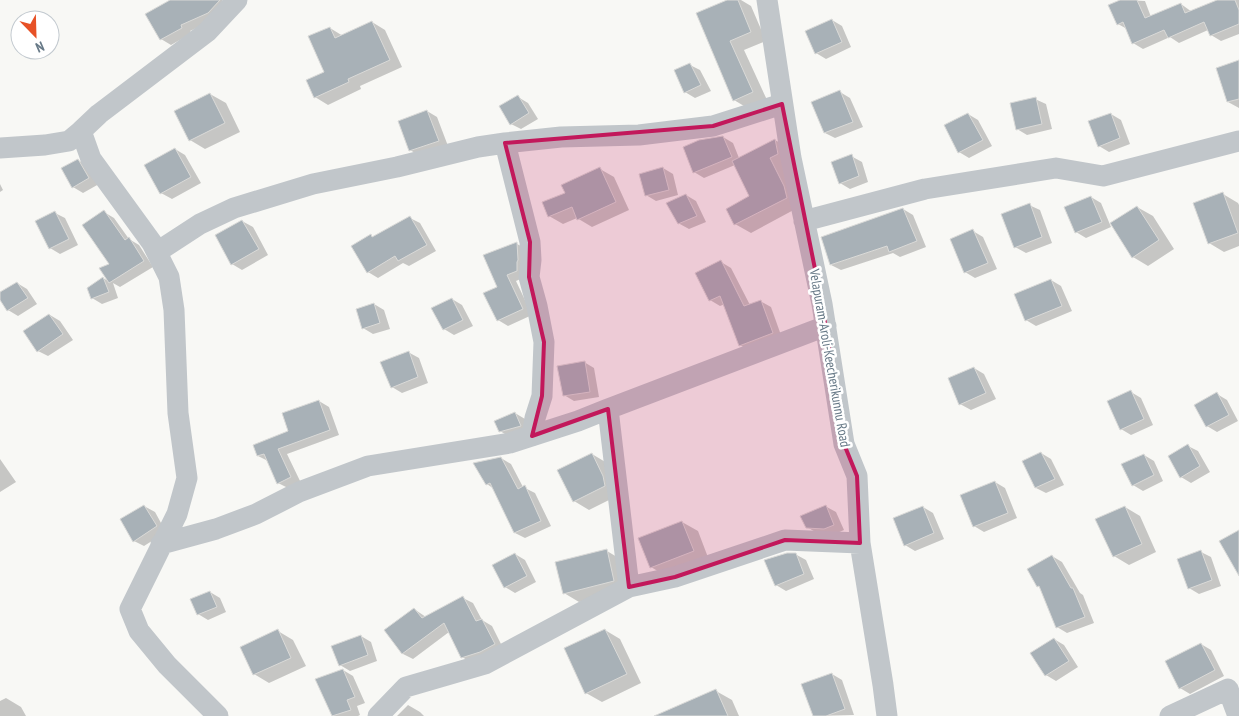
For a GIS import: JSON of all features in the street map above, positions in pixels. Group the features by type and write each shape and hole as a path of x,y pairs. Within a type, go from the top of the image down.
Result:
{"street":[{"path":"0,148 45,145 69,141 100,114 207,32 237,0"},
{"name":"Velapuram-Aroli-Keecherikunnu Road","path":"767,0 791,158 826,326 844,444 857,476 860,543 887,716"},
{"path":"157,252 200,224 234,208 313,184 505,142 560,137 639,135 713,126 782,104"},
{"path":"81,131 91,159 157,252 169,277 174,310 178,413 187,478 177,514 130,609 139,631 150,645 167,665 218,716"},
{"path":"804,221 925,189 1056,168 1103,176 1239,141"},
{"path":"505,142 530,242 531,260 529,277 544,342 542,396 532,436"},
{"path":"161,544 216,529 256,514 299,492 368,466 510,443 578,421 826,326"},
{"path":"608,409 629,587"},
{"path":"378,716 406,687 485,664 629,587 675,578 785,540 860,543"},
{"path":"1170,716 1228,689 1238,716"}],"highlighted area":[{"path":"782,104 822,304 844,444 857,476 860,543 785,540 675,577 629,587 608,409 532,436 542,396 544,342 529,277 530,242 505,143 713,126"}],"building":[{"path":"170,0 220,0 208,13 181,25 182,28 160,40 145,14"},
{"path":"727,0 738,0 751,32 730,41 753,92 733,101 696,13"},
{"path":"1120,0 1137,0 1145,18 1181,3 1185,13 1217,0 1235,0 1239,10 1239,24 1210,36 1204,22 1168,38 1164,30 1132,44 1123,22 1117,25 1108,5"},
{"path":"832,19 842,42 815,54 805,31"},
{"path":"372,21 390,60 348,79 349,82 314,98 306,80 324,72 308,36 330,27 335,38"},
{"path":"1239,60 1239,99 1227,102 1216,68"},
{"path":"690,63 701,85 684,93 674,70"},
{"path":"840,90 853,122 824,133 811,102"},
{"path":"210,93 225,123 189,141 174,111"},
{"path":"518,95 529,113 510,125 499,106"},
{"path":"1036,97 1042,124 1016,130 1010,103"},
{"path":"427,110 439,141 409,151 398,121"},
{"path":"968,113 983,140 958,153 944,125"},
{"path":"1111,113 1120,138 1098,147 1088,121"},
{"path":"723,136 732,157 693,173 683,147 699,140"},
{"path":"775,139 778,154 770,158 784,186 787,198 734,225 726,209 749,196 732,161"},
{"path":"175,148 191,177 160,194 144,165"},
{"path":"852,154 859,176 839,184 831,162"},
{"path":"78,159 89,178 72,188 61,168"},
{"path":"600,167 616,202 577,220 572,207 548,217 542,202 565,193 561,185"},
{"path":"663,167 669,190 645,196 639,174"},
{"path":"1223,192 1238,233 1208,244 1193,203"},
{"path":"686,194 697,216 678,224 666,203"},
{"path":"1091,196 1102,222 1075,233 1064,207"},
{"path":"1030,203 1042,237 1014,248 1001,214"},
{"path":"1137,206 1159,240 1132,258 1110,223"},
{"path":"903,208 917,241 889,252 887,246 830,265 821,237"},
{"path":"104,210 125,240 129,237 144,261 109,283 99,268 109,264 82,225"},
{"path":"55,211 69,239 49,249 35,221"},
{"path":"410,216 427,245 398,261 395,256 367,273 351,246 371,234 372,237"},
{"path":"242,220 259,249 231,265 215,235"},
{"path":"973,229 988,263 964,273 950,239"},
{"path":"517,242 517,271 507,275 523,309 497,321 483,293 497,287 483,255"},
{"path":"721,260 744,306 761,300 773,333 739,346 720,296 709,301 695,273"},
{"path":"103,277 109,292 91,299 87,288"},
{"path":"1051,279 1062,306 1025,321 1014,294"},
{"path":"17,282 28,298 7,311 0,300 0,292"},
{"path":"452,298 463,320 443,330 431,308"},
{"path":"374,303 380,323 362,329 356,309"},
{"path":"49,314 63,334 37,352 23,331"},
{"path":"409,351 418,377 391,388 380,362"},
{"path":"585,361 590,392 563,396 557,366"},
{"path":"974,367 986,393 959,405 948,378"},
{"path":"1131,390 1144,419 1120,430 1107,401"},
{"path":"1217,392 1229,415 1206,427 1194,405"},
{"path":"319,400 330,430 278,449 291,477 277,484 264,454 257,456 253,445 288,431 282,413"},
{"path":"515,412 521,426 499,432 494,421"},
{"path":"1188,444 1200,466 1180,478 1168,456"},
{"path":"1041,452 1055,479 1035,488 1022,461"},
{"path":"592,453 603,476 605,486 573,502 557,470"},
{"path":"1144,454 1154,475 1132,486 1121,464"},
{"path":"501,457 518,489 525,485 541,521 514,533 490,483 486,485 473,463"},
{"path":"995,481 1008,513 973,527 960,495"},
{"path":"144,505 157,526 133,542 120,519"},
{"path":"826,505 834,525 824,529 806,528 800,516"},
{"path":"923,506 934,533 904,546 893,518"},
{"path":"1125,506 1142,544 1113,557 1095,519"},
{"path":"682,521 694,551 650,568 638,538"},
{"path":"1239,530 1239,576 1219,541"},
{"path":"607,549 614,581 563,594 555,562"},
{"path":"1201,550 1212,580 1188,589 1177,559"},
{"path":"515,553 527,576 504,588 492,565"},
{"path":"787,553 796,553 804,574 775,586 764,560"},
{"path":"1052,555 1071,588 1073,588 1085,617 1056,628 1039,586 1037,587 1027,569"},
{"path":"210,591 217,607 197,615 190,599"},
{"path":"463,596 476,621 482,619 495,644 480,652 461,658 444,623 402,654 384,630 414,608 422,618"},
{"path":"278,629 291,658 253,675 240,647"},
{"path":"605,629 627,674 585,694 564,648"},
{"path":"361,635 368,655 339,666 331,646"},
{"path":"1054,638 1069,661 1045,676 1030,653"},
{"path":"1201,643 1215,670 1179,689 1165,661"},
{"path":"343,669 355,697 347,700 351,710 332,716 315,679"},
{"path":"832,673 845,709 826,716 813,716 801,684"},
{"path":"716,689 728,716 654,716"}]}
